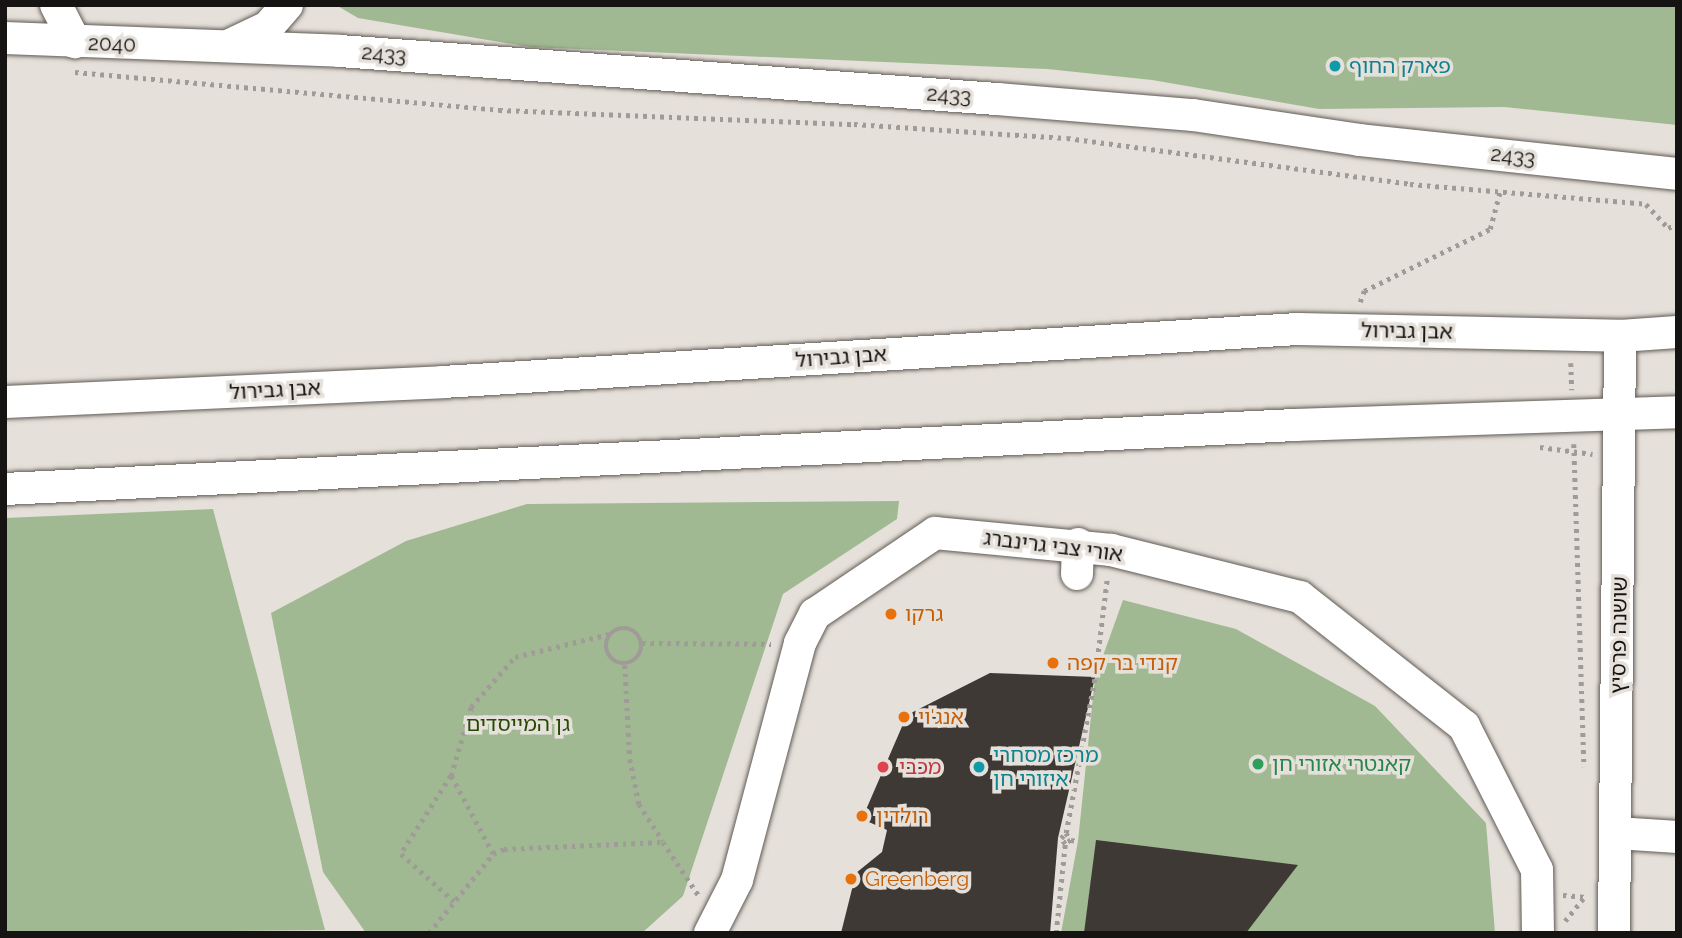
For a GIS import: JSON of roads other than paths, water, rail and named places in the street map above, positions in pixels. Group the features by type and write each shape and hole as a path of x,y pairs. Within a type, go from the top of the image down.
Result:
{"street":[{"path":"56,5 75,42"},
{"path":"219,48 255,36 280,17 287,5"},
{"name":"2040","path":"5,38 219,48"},
{"name":"2433","path":"219,48 340,51 1193,115 1360,140 1677,174"},
{"name":"אבן גבירול","path":"5,402 1352,330 1620,336 1677,332"},
{"name":"שושנה פרסיץ","path":"1614,933 1622,414 1620,336"},
{"path":"5,489 1295,425 1677,412"},
{"name":"אורי צבי גרינברג","path":"713,927 737,880 800,643 815,614 936,524 1077,559 1111,550 1300,597 1464,726 1537,870 1538,933"},
{"path":"1479,718 1480,754"},
{"path":"1617,833 1677,837"}],"place":[{"name":"פארק החוף","path":"1335,66"},
{"name":"גרקו","path":"891,614"},
{"name":"קנדי בר קפה","path":"1053,663"},
{"name":"אנג'וי","path":"904,717"},
{"name":"קאנטרי אזורי חן","path":"1258,764"},
{"name":"מכבי","path":"883,767"},
{"name":"מרכז מסחרי איזורי חן","path":"979,767"},
{"name":"רולדין","path":"862,816"},
{"name":"Greenberg","path":"851,879"}],"park label":[{"name":"גן המייסדים","path":"518,724"}]}
